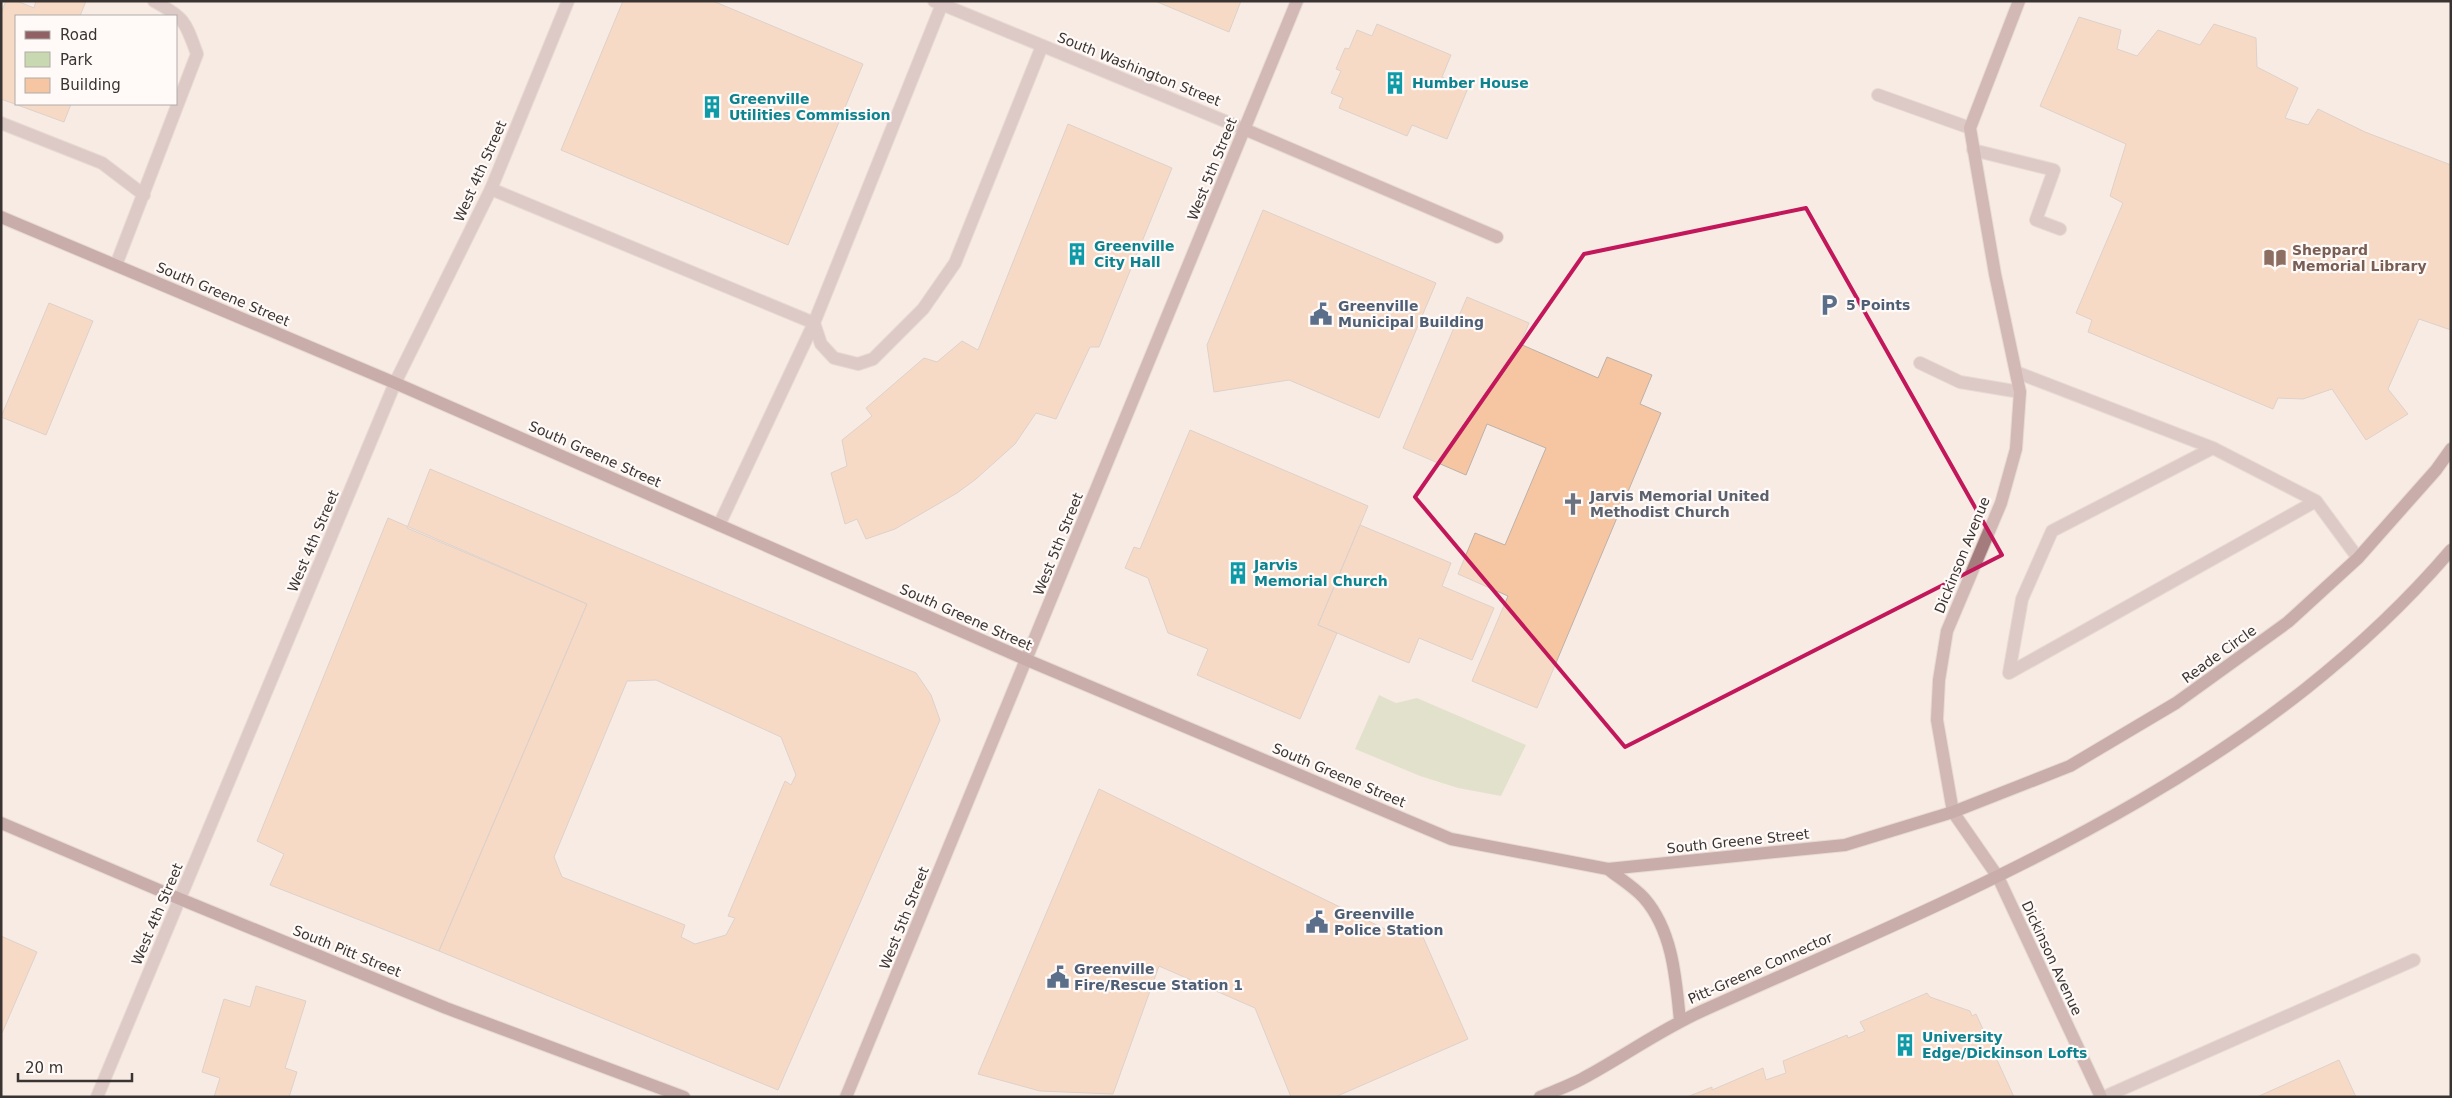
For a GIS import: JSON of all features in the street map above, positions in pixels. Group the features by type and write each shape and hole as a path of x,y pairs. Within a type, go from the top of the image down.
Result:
{"main road":[{"name":"West 5th Street","path":"846,1097 1297,1"},
{"name":"Dickinson Avenue","path":"2019,1 1970,128 2020,392 2016,449 2001,503 1947,632 1941,670 1937,720 1953,812 1998,878 2103,1097"},
{"name":"South Washington Street","path":"1244,129 1497,237"},
{"name":"South Greene Street","path":"1,217 395,383 1027,660 1451,839 1608,869 1845,845 1953,812"},
{"name":"Reade Circle","path":"1953,812 2070,766 2176,704 2288,622 2342,575 2436,470 2451,449"},
{"path":"1998,878 2064,843 2214,756 2280,711 2386,621 2451,550"},
{"name":"South Pitt Street","path":"1,823 446,1008 684,1097"},
{"path":"1608,869 1644,898 1663,929 1675,971 1680,1021"},
{"name":"Pitt-Greene Connector","path":"1540,1097 1587,1076 1680,1021 1998,878"}],"street":[{"path":"154,1 178,15 188,28 197,54 178,105"},
{"name":"West 4th Street","path":"97,1097 395,383 491,189 568,1"},
{"path":"719,525 814,323 938,3"},
{"name":"South Washington Street","path":"938,3 1244,129"},
{"path":"491,189 814,323 821,344 834,358 858,364 873,359 922,310 954,263 1042,46"},
{"path":"1878,95 1970,128"},
{"path":"116,265 178,105"},
{"path":"1,123 102,163 144,195"},
{"path":"1973,150 2054,170 2036,220 2060,229"},
{"path":"1920,364 1960,382 2020,392"},
{"path":"2016,372 2213,448 2316,501 2358,558"},
{"path":"2213,448 2052,531 2022,599 2009,673 2316,501"},
{"path":"2103,1097 2414,960"}],"highlighted area":[{"path":"1806,208 2002,555 1625,747 1415,497 1584,254"}],"green space":[{"path":"1379,695 1396,703 1417,698 1526,745 1501,796 1458,788 1420,776 1355,749"}],"building":[{"path":"6,1 17,1 34,8 36,1 86,1 80,15 15,15 15,104 1,99 1,13"},
{"name":"Greenville Utilities Commission","path":"623,1 713,1 863,64 788,245 561,150"},
{"path":"1155,1 1241,1 1229,32"},
{"name":"Sheppard Memorial Library","path":"2079,17 2121,30 2117,49 2137,56 2158,30 2200,45 2214,24 2256,38 2257,67 2298,88 2285,118 2308,125 2318,109 2365,132 2451,165 2451,330 2419,319 2388,389 2408,414 2366,440 2332,389 2303,399 2278,398 2273,409 2088,332 2092,320 2076,313 2123,203 2110,196 2126,144 2040,106"},
{"name":"Humber House","path":"1377,24 1451,55 1442,77 1468,88 1447,139 1412,125 1407,136 1339,108 1343,98 1331,93 1341,71 1336,69 1345,48 1349,49 1357,30 1372,36"},
{"path":"17,105 71,105 64,122"},
{"name":"Greenville City Hall","path":"1068,124 1172,168 1099,347 1090,347 1056,419 1036,413 1015,444 976,479 957,493 895,529 866,539 857,519 845,524 831,473 847,466 842,440 872,416 866,408 924,358 937,362 962,341 978,350"},
{"name":"Greenville Municipal Building","path":"1263,210 1436,283 1379,418 1289,380 1214,392 1207,345"},
{"name":"Jarvis Memorial United Methodist Church","path":"1467,297 1529,323 1520,344 1598,378 1607,357 1652,375 1640,404 1661,413 1537,708 1472,681 1508,596 1458,574 1475,533 1505,545 1546,448 1487,424 1466,475 1403,448"},
{"path":"49,303 93,321 46,435 1,417"},
{"name":"Jarvis Memorial Church","path":"1190,430 1368,506 1318,625 1337,633 1300,719 1197,675 1208,649 1168,633 1148,578 1125,568 1134,547 1140,549"},
{"path":"430,469 916,673 931,695 940,720 778,1090 439,951 587,604 407,528","holes":["656,680 781,737 796,775 791,785 785,781 728,916 735,918 726,935 695,944 681,937 685,925 562,877 554,857 627,681"]},
{"path":"388,518 587,604 439,951 270,885 284,854 257,841"},
{"path":"1360,525 1451,563 1442,586 1494,608 1472,660 1419,638 1409,663 1318,625"},
{"path":"1099,789 1397,935 1419,928 1468,1039 1335,1097 1291,1097 1255,1008 1159,966 1113,1094 1040,1091 978,1074"},
{"path":"1,936 37,952 2,1033 1,1033"},
{"path":"256,986 306,1001 285,1068 297,1072 289,1097 214,1097 220,1078 202,1072 224,999 250,1007"},
{"name":"University Edge/Dickinson Lofts","path":"1927,993 1930,997 1970,1011 1972,1016 1976,1014 2014,1097 1687,1097 1712,1087 1712,1090 1763,1068 1766,1080 1786,1073 1783,1061 1847,1035 1848,1038 1865,1031 1860,1022"},
{"path":"2339,1060 2356,1097 2257,1097"}],"place":[{"name":"Humber House","path":"1395,83"},
{"name":"Greenville Utilities Commission","path":"712,107"},
{"name":"Greenville City Hall","path":"1077,254"},
{"name":"Sheppard Memorial Library","path":"2275,258"},
{"name":"5 Points","path":"1829,305"},
{"name":"Greenville Municipal Building","path":"1321,314"},
{"name":"Jarvis Memorial United Methodist Church","path":"1573,504"},
{"name":"Jarvis Memorial Church","path":"1238,573"},
{"name":"Greenville Police Station","path":"1317,922"},
{"name":"Greenville Fire/Rescue Station 1","path":"1058,977"},
{"name":"University Edge/Dickinson Lofts","path":"1905,1045"}]}
